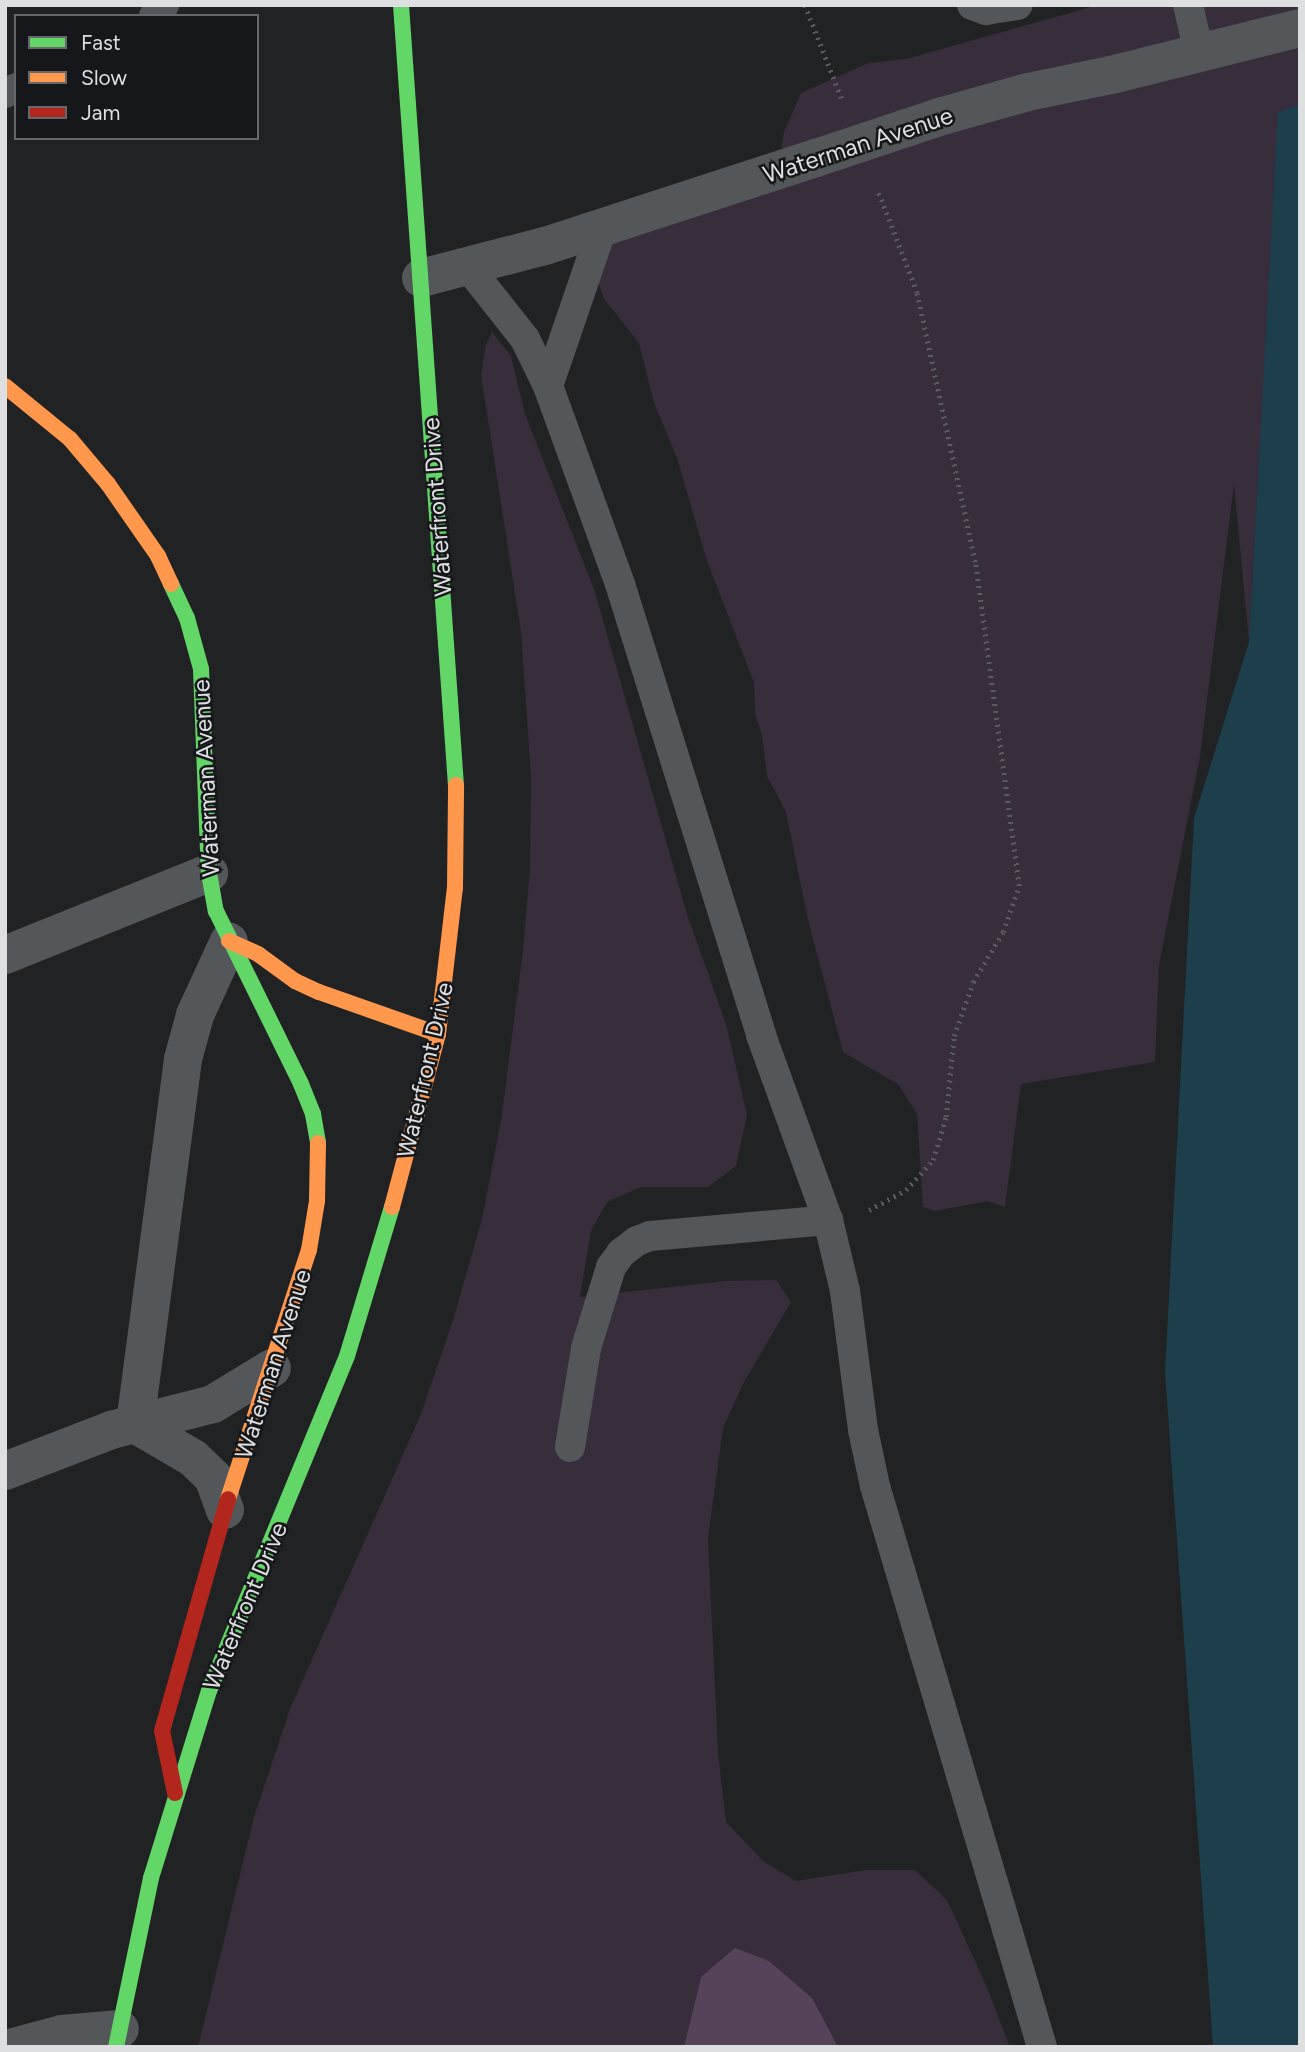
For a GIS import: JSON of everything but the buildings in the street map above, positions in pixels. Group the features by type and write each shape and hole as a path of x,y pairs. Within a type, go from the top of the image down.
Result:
{"main road":[{"name":"Waterfront Drive","path":"118,2038 140,1926 176,1795 209,1691 231,1632 277,1531 347,1356 400,1184 438,1034 455,888 456,760 401,5"},
{"name":"Waterman Avenue","path":"5,386 45,416 90,462 144,534 178,595 195,642 204,693 209,873 216,911 302,1084 313,1114 319,1146 317,1201 309,1250 225,1510 162,1731 176,1795"},
{"path":"229,941 258,954 295,981 319,992 438,1034"}],"street":[{"name":"Waterman Avenue","path":"421,278 469,268 602,228 939,117 1028,92 1300,28"},
{"path":"5,955 209,873"},
{"path":"135,1423 185,1048 195,1015 229,941"},
{"path":"5,1471 82,1440 135,1423 214,1404 272,1368"},
{"path":"135,1423 193,1458 213,1477 225,1510"},
{"path":"13,2047 62,2034 118,2038"}],"lane":[{"path":"972,5 986,10 1018,5"},
{"path":"1188,5 1199,53"},
{"path":"548,386 602,228"},
{"path":"469,268 525,339 548,386 620,584 761,1035 828,1220 845,1291 863,1430 876,1486 1042,2047"},
{"path":"570,1447 586,1348 611,1268 621,1253 637,1241 650,1236 828,1220"}],"path":[{"path":"805,5 844,105"},
{"path":"828,1220 873,1209 906,1190 933,1160 946,1117 954,1036 973,982 1003,932 1019,886 975,562 917,293 873,180"}],"shaded area":[{"path":"1098,5 1300,5 1300,106 1264,380 1249,642 1234,484 1200,756 1159,965 1155,1062 1021,1084 1005,1207 988,1201 935,1211 923,1207 917,1114 899,1085 843,1052 808,920 786,812 767,776 762,735 755,714 754,683 706,558 677,458 654,403 639,343 604,299 576,218 780,157 784,132 801,93 868,63 906,59"},
{"path":"492,332 511,356 525,414 594,589 687,914 726,1024 747,1115 736,1166 708,1187 641,1187 607,1202 591,1231 580,1297 726,1281 776,1280 791,1302 744,1382 723,1428 708,1538 718,1752 726,1822 763,1861 796,1881 865,1870 915,1870 947,1900 986,1985 1010,2047 838,2047 813,1998 701,1977 684,2047 198,2047 254,1817 290,1709 421,1414 454,1317 482,1219 501,1121 523,951 530,868 531,775 521,632 481,375 486,344"},
{"path":"735,1948 769,1961 813,1999 838,2047 684,2047 701,1977"}],"water":[{"path":"1300,104 1300,2047 1213,2047 1165,1372 1194,818 1249,642 1278,112"}],"traffic: fast":[{"path":"401,5 456,785"},
{"path":"171,584 187,618 201,669 209,873 216,911 301,1084 313,1114 318,1143"},
{"path":"116,2047 151,1878 209,1691 347,1356 392,1207"}],"traffic: slow":[{"path":"5,386 70,439 108,484 158,556 171,584"},
{"path":"392,1207 438,1034 455,888 456,785"},
{"path":"229,941 258,954 295,981 319,992 438,1034"},
{"path":"228,1499 309,1250 317,1201 318,1143"}],"traffic: jam":[{"path":"175,1793 162,1731 228,1499"}]}
